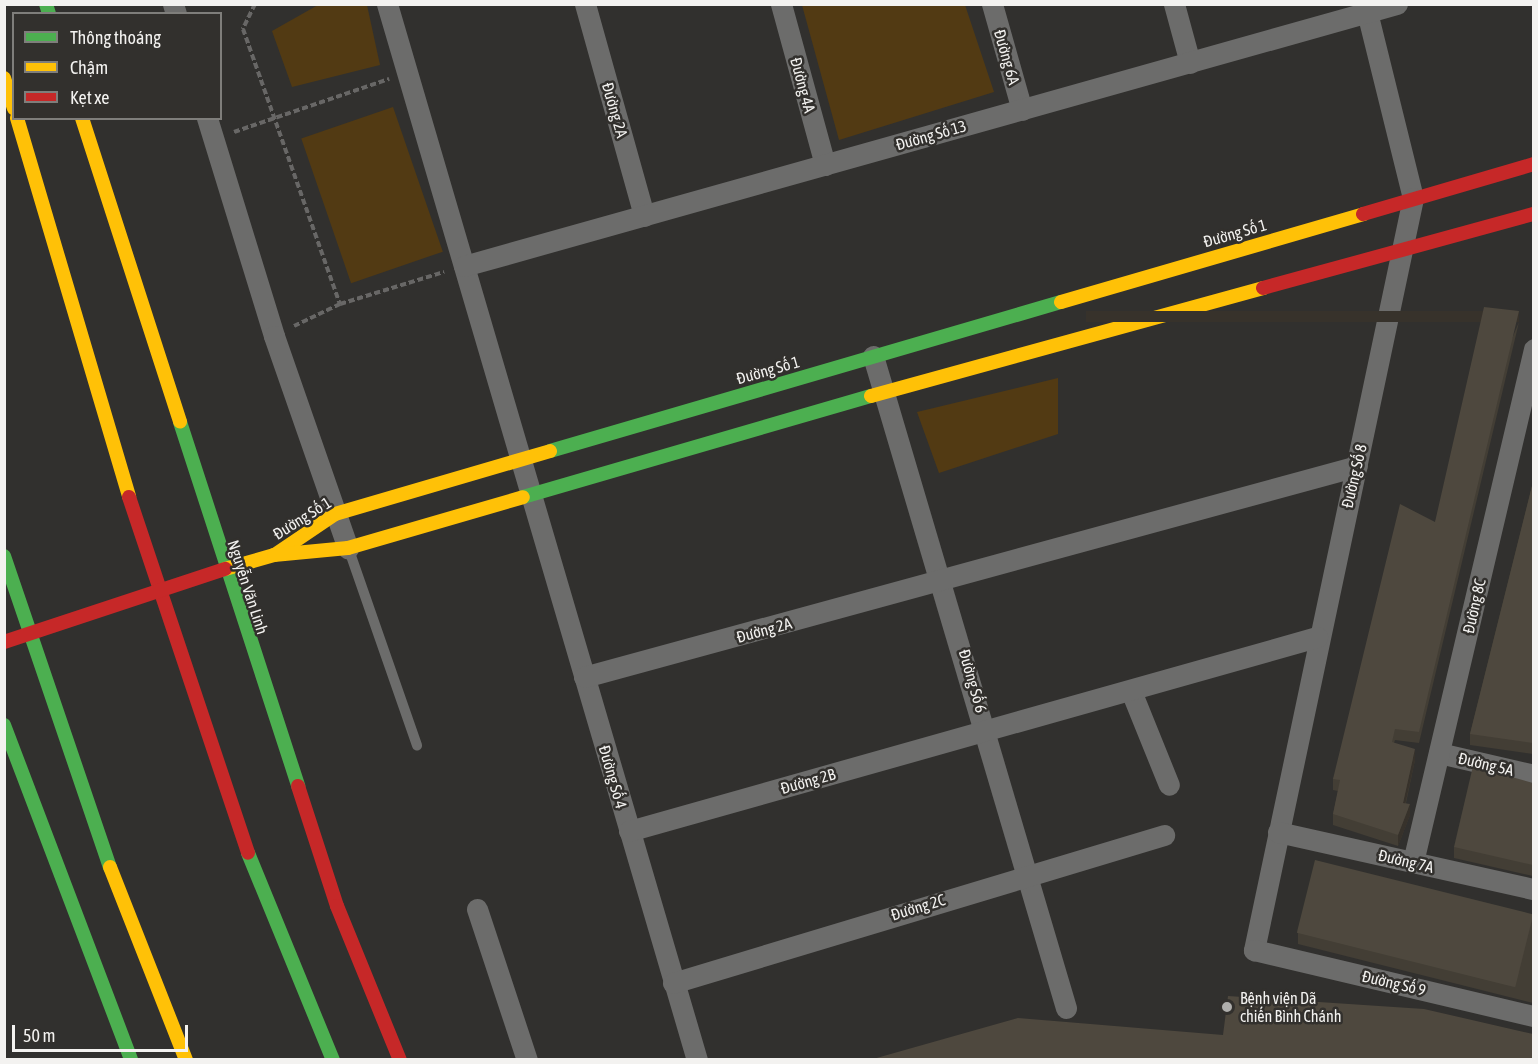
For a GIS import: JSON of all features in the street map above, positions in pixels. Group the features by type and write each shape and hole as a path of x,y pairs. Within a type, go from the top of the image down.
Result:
{"main road":[{"path":"4,78 12,102"},
{"path":"17,120 156,589 234,818 333,1059"},
{"name":"Nguyễn Văn Linh","path":"83,120 225,569 337,906 400,1059"},
{"name":"Đường Số 1","path":"274,555 335,514 1533,164"},
{"name":"Đường Số 1","path":"4,642 156,589 274,555 348,548 883,393 1533,214"},
{"path":"4,556 89,815 186,1059"},
{"path":"6,736 131,1059"}],"street":[{"name":"Đường Số 4","path":"387,4 697,1059"},
{"name":"Đường 2A","path":"585,4 644,216"},
{"name":"Đường 4A","path":"781,4 825,165"},
{"name":"Đường 6A","path":"992,4 1022,110"},
{"path":"1174,4 1190,63"},
{"name":"Đường Số 13","path":"464,266 1190,63 1366,9 1397,4"},
{"name":"Đường Số 8","path":"1254,950 1317,638 1405,250 1413,198 1366,9"},
{"path":"208,120 274,336 348,548"},
{"name":"Đường 8C","path":"1413,862 1527,404 1533,349"},
{"name":"Đường Số 6","path":"873,356 944,582 1066,1008"},
{"name":"Đường 2A","path":"584,677 944,582 1357,466"},
{"name":"Đường 2B","path":"629,831 1317,638"},
{"path":"1131,691 1169,785"},
{"name":"Đường 5A","path":"1439,753 1533,776"},
{"name":"Đường 7A","path":"1278,832 1533,890"},
{"name":"Đường 2C","path":"673,983 1027,873 1164,835"},
{"path":"477,909 527,1059"},
{"name":"Đường Số 9","path":"1254,950 1533,1016"}],"lane":[{"path":"348,548 417,745"}],"path":[{"path":"255,4 243,29 340,304"},
{"path":"213,139 407,73"},
{"path":"274,336 340,304 464,266"}],"shaded area":[{"path":"318,5 367,5 380,65 292,87 272,31"},
{"path":"802,5 965,5 994,92 839,140"},
{"path":"393,107 443,252 351,283 301,139"},
{"path":"1058,378 1058,434 939,473 917,412"}],"building":[{"path":"1484,307 1519,311 1419,732 1395,729 1392,742 1415,749 1403,803 1410,804 1398,835 1333,814 1340,780 1333,779 1400,504 1435,522"},
{"path":"1533,482 1533,743 1470,734"},
{"path":"1473,766 1533,783 1533,865 1454,847"},
{"path":"1315,860 1533,914 1515,987 1297,933"},
{"name":"Bệnh viện Dã chiến Bình Chánh","path":"1228,996 1424,1009 1533,1034 1533,1059 873,1059 1018,1018 1223,1035"}],"traffic: fast":[{"path":"46,4 48,12"},
{"path":"550,451 1061,302"},
{"path":"523,497 871,396"},
{"path":"180,422 298,786"},
{"path":"4,556 110,867"},
{"path":"4,725 131,1060"},
{"path":"248,853 333,1060"}],"traffic: slow":[{"path":"4,78 12,102"},
{"path":"18,120 129,497"},
{"path":"83,120 180,422"},
{"path":"1061,302 1363,214"},
{"path":"871,396 1263,288"},
{"path":"276,554 335,514 550,451"},
{"path":"225,569 274,555 348,548 523,497"},
{"path":"110,867 186,1060"}],"traffic: jam":[{"path":"1363,214 1534,164"},
{"path":"1263,288 1534,214"},
{"path":"129,497 248,853"},
{"path":"4,642 225,569"},
{"path":"298,786 337,906 400,1060"}],"place":[{"name":"Bệnh viện Dã chiến Bình Chánh","path":"1227,1007"}]}
